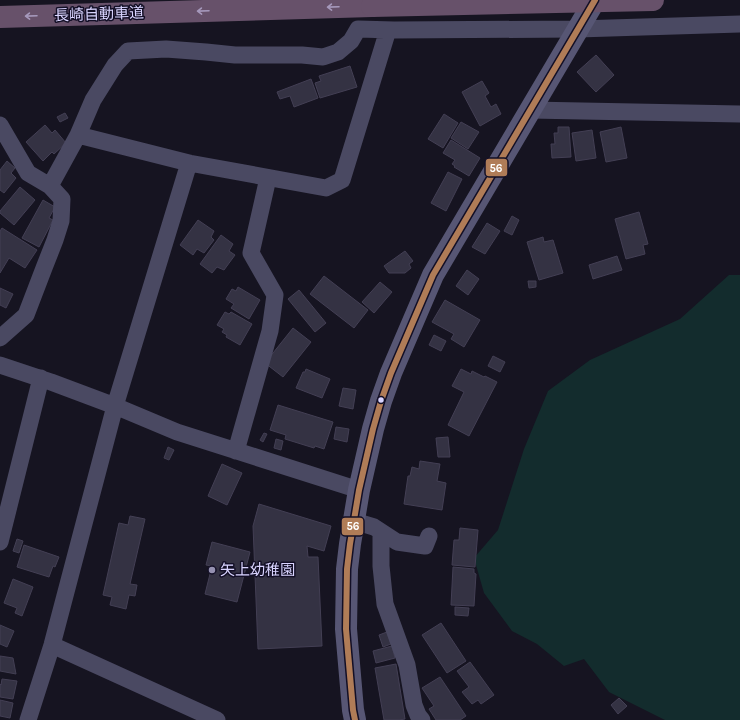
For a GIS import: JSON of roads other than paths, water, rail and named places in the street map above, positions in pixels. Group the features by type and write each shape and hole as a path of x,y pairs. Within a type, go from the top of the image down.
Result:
{"highway":[{"name":"長崎自動車道","path":"0,17 372,6 653,0"}],"street":[{"path":"78,135 189,163 326,188 342,180 401,0"},
{"path":"355,720 346,629 350,544 359,490 381,400 433,275 594,0"},
{"path":"50,186 78,135 93,100 115,65 128,50 166,49 235,55 302,55 323,57 338,52 351,41 358,29 578,29 740,24"},
{"path":"530,110 740,114"},
{"path":"0,126 28,173 50,186 62,199 61,220 55,240 26,315 0,338"},
{"path":"28,720 52,645 115,406 189,163"},
{"path":"236,451 270,331 275,295 251,253 268,178"},
{"path":"0,365 42,378 177,432 359,490"},
{"path":"0,542 42,378"},
{"path":"354,521 374,527 398,542 425,546 429,536"},
{"path":"382,532 381,566 385,604 407,665 414,704 418,715 422,720"},
{"path":"52,645 217,720"}],"place":[{"name":"矢上幼稚園","path":"212,570"}]}
